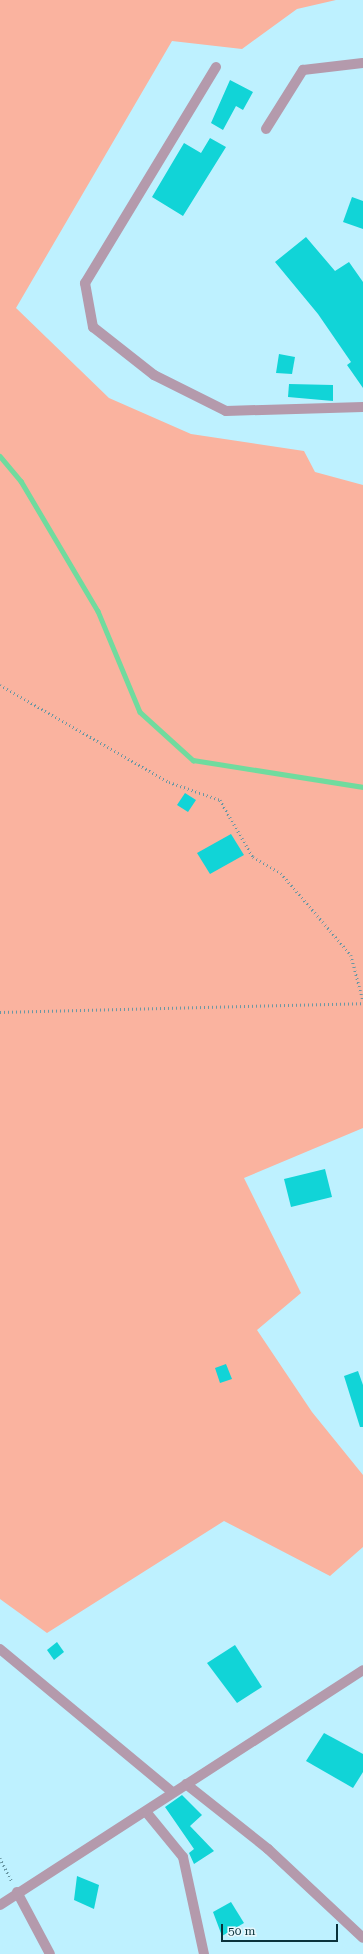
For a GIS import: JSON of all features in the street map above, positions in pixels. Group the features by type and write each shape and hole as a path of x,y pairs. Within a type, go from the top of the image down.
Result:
{"street":[{"path":"266,129 303,70 363,63"},
{"path":"216,68 85,283 93,327 154,375 226,411 363,406"},
{"path":"0,1649 172,1792"},
{"path":"0,1905 147,1813 172,1792 363,1670"},
{"path":"186,1784 268,1849 363,1938"},
{"path":"147,1813 183,1857 204,1954"},
{"path":"15,1895 50,1954"}],"path":[{"path":"0,686 169,782 220,800 253,857 282,873 351,955 363,1000"},
{"path":"0,1012 363,1003"},
{"path":"0,1858 15,1895"}],"shaded area":[{"path":"0,0 336,0 297,9 242,49 172,41 16,308 109,398 191,434 304,451 315,472 363,485 363,1128 244,1178 301,1293 257,1330 312,1412 363,1475 363,1547 330,1576 224,1521 47,1633 0,1599"}],"building":[{"path":"230,80 253,92 243,110 236,106 223,130 211,123"},
{"path":"210,138 226,147 183,216 152,197 184,143 201,153"},
{"path":"352,197 363,201 363,229 343,222"},
{"path":"306,237 335,271 349,262 363,282 363,388 347,365 351,362 318,314 275,262"},
{"path":"279,354 295,357 292,374 276,373"},
{"path":"289,384 333,385 333,401 288,397"},
{"path":"185,793 196,800 188,812 177,805"},
{"path":"231,834 244,855 210,874 197,853"},
{"path":"325,1169 332,1197 291,1207 284,1179"},
{"path":"226,1364 232,1379 220,1383 215,1368"},
{"path":"358,1371 363,1385 363,1427 360,1427 344,1376"},
{"path":"57,1642 64,1652 54,1660 47,1650"},
{"path":"235,1645 262,1687 237,1703 207,1663"},
{"path":"324,1733 363,1754 363,1772 353,1788 306,1761"},
{"path":"182,1795 202,1815 190,1826 214,1851 194,1864 189,1853 194,1849 165,1807"},
{"path":"77,1876 99,1885 94,1909 74,1900"},
{"path":"231,1902 244,1923 222,1936 213,1912"}],"waterway":[{"path":"0,456 21,481 98,611 140,712 193,760 363,787"}]}
